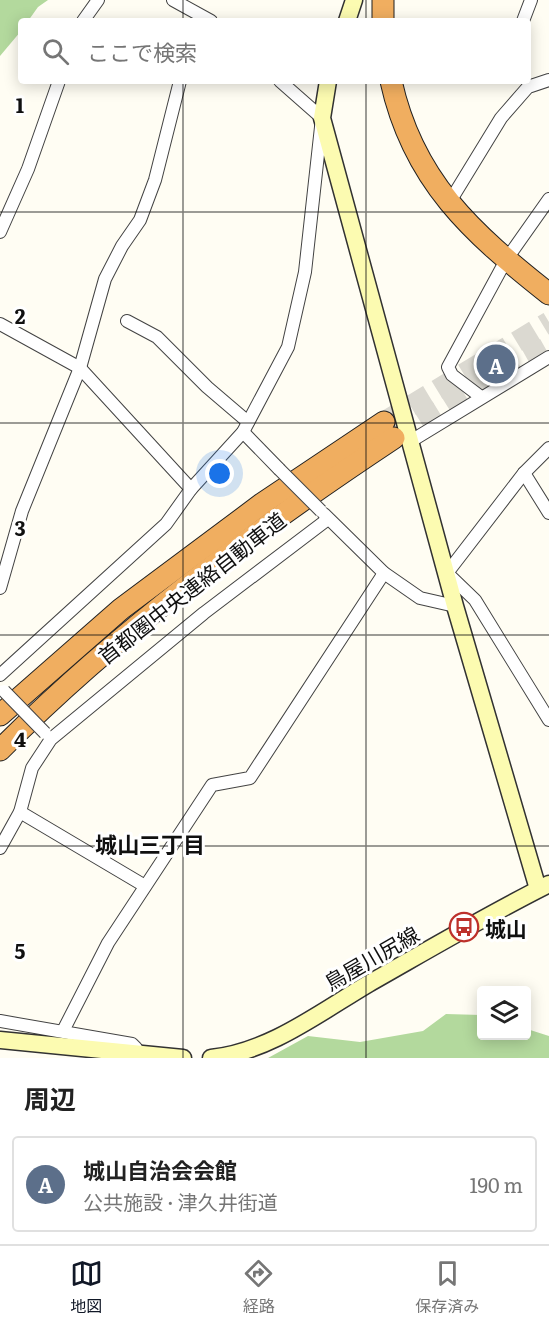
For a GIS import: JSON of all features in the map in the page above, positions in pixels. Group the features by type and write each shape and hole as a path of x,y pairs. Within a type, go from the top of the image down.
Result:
{"highway":[{"path":"383,0 383,18"},
{"path":"392,84 416,151 449,203 479,236 549,294"},
{"name":"首都圏中央連絡自動車道","path":"0,715 129,602 263,503 396,434"},
{"name":"首都圏中央連絡自動車道","path":"0,750 81,674 204,572 273,520 396,434"}],"street":[{"path":"85,18 98,0"},
{"path":"173,0 204,18"},
{"path":"348,18 354,0"},
{"path":"524,18 531,0"},
{"path":"531,83 549,80"},
{"path":"0,232 28,169 58,84"},
{"path":"0,588 22,511 80,368 105,279 122,246 140,220 155,180 179,84"},
{"path":"283,84 322,118 396,434 447,573 455,606 543,887"},
{"path":"0,675 166,524 191,489 245,427 288,347 305,272 327,84"},
{"path":"449,203 524,84"},
{"path":"481,397 452,375 448,367 506,260 549,199"},
{"path":"127,321 157,337 245,427 279,469 384,573 420,598 455,606"},
{"path":"0,324 80,368 191,489"},
{"path":"396,434 481,397 523,365 549,357"},
{"path":"447,573 524,473 549,448"},
{"path":"524,473 549,513"},
{"path":"0,848 20,812 32,768 48,736 324,515"},
{"path":"63,1031 108,943 212,785 250,778 384,573"},
{"path":"447,573 475,600 549,720"},
{"path":"2,689 48,736"},
{"path":"20,812 145,886"},
{"name":"鳥屋川尻線","path":"211,1058 239,1053 276,1038 543,887"},
{"path":"0,1021 132,1044 137,1054"},
{"path":"0,1040 183,1058"}],"green space":[{"path":"0,0 48,0 38,7 30,18 18,18 18,35 0,56"},
{"path":"446,1014 477,1015 477,1040 531,1040 531,1030 549,1036 549,1058 268,1058 308,1036 360,1042 423,1031"}],"tunnel":[{"path":"384,422 549,322"},
{"path":"394,438 479,385 549,346"}],"place":[{"name":"城山自治会会館","path":"496,364"},
{"name":"城山","path":"464,927"}],"district":[{"name":"城山三丁目","path":"150,843"}]}
